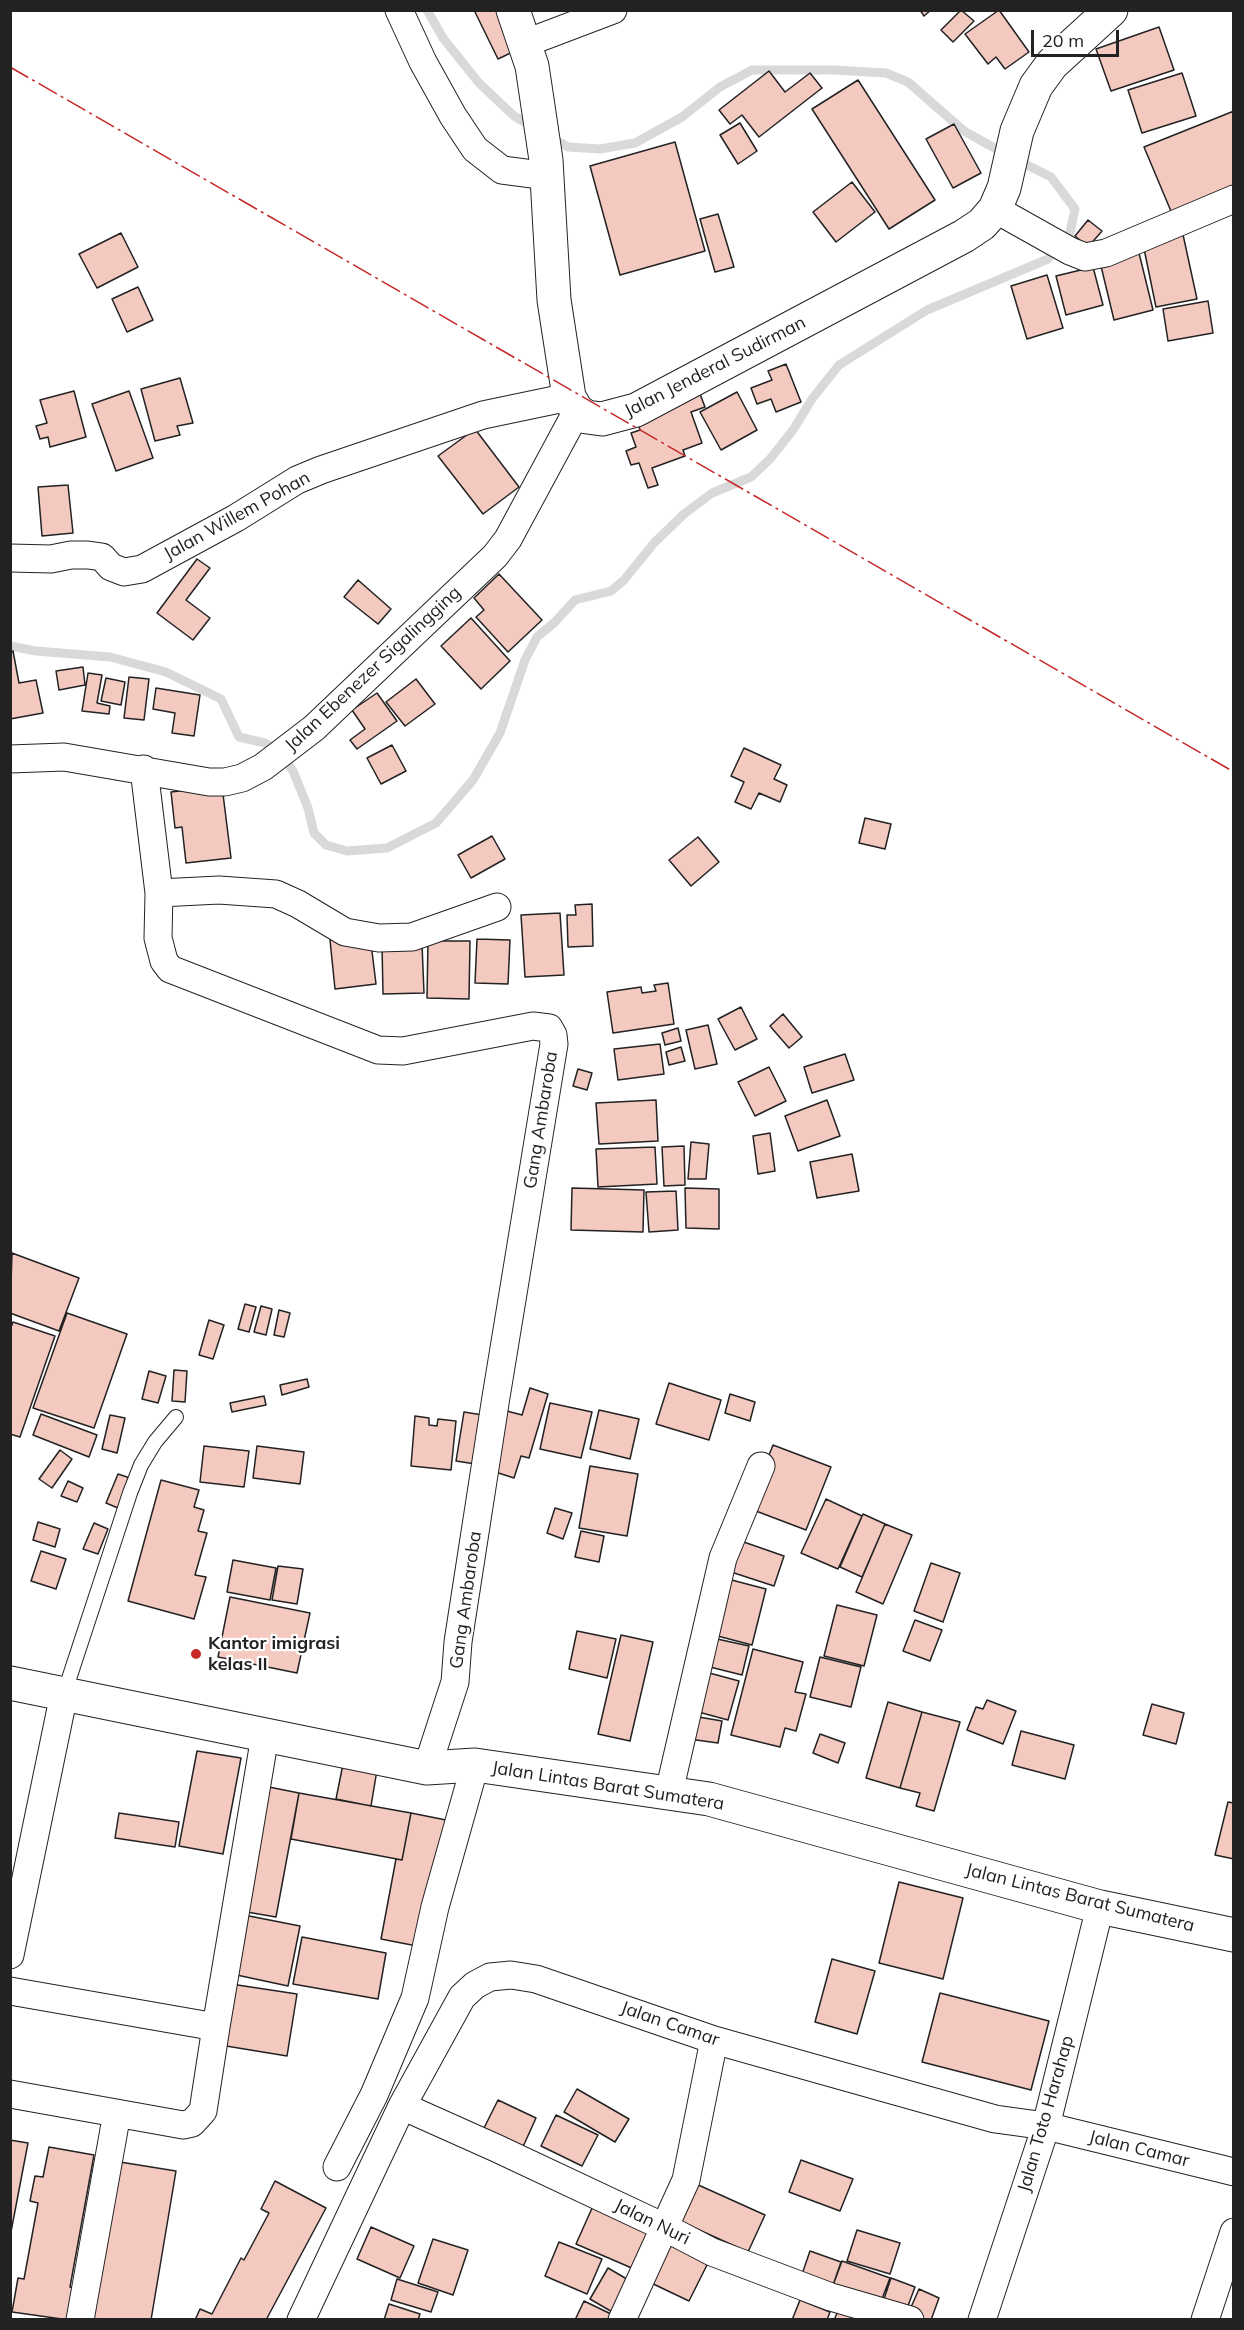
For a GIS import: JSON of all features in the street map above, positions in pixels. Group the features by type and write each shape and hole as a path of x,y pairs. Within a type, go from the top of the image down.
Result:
{"main road":[{"path":"513,10 529,54 547,168 554,300 573,404"},
{"path":"999,198 1017,131 1035,86 1052,64 1111,10"},
{"name":"Jalan Jenderal Sudirman","path":"573,404 587,417 602,419 636,410 964,236 982,225 999,198"},
{"name":"Jalan Lintas Barat Sumatera","path":"10,1683 427,1768 475,1765 709,1799 1100,1907 1233,1935"}],"street":[{"path":"399,10 423,62 453,116 475,149 502,170 547,168"},
{"path":"529,54 613,10"},
{"path":"999,198 1037,233 1085,257 1106,253 1233,199"},
{"name":"Jalan Willem Pohan","path":"10,558 51,559 71,555 88,555 102,557 111,567 124,572 142,569 236,518 297,480 321,470 483,415 573,404"},
{"name":"Jalan Ebenezer Sigalingging","path":"10,759 64,757 144,769 208,782 225,782 242,778 263,767 299,740 495,556 508,539 573,404"},
{"name":"Gang Ambaroba","path":"144,769 159,893 158,938 164,960 170,969 378,1050 403,1051 533,1026 549,1028 553,1035 554,1044 458,1642 455,1682 427,1768"},
{"path":"159,893 219,890 276,894 298,904 345,932 379,938 412,937 497,907"},
{"path":"669,1792 723,1558 761,1466"},
{"path":"10,1955 64,1694"},
{"path":"10,2094 183,2125 198,2118 203,2111 265,1736"},
{"path":"337,2167 374,2095 415,1998 435,1907 475,1765"},
{"name":"Jalan Toto Harahap","path":"982,2319 1046,2126 1100,1907"},
{"name":"Jalan Camar","path":"301,2319 402,2106 462,1997 475,1984 490,1977 511,1975 536,1979 714,2040 995,2119 1046,2126 1233,2172"},
{"path":"10,1990 216,2027"},
{"path":"622,2319 686,2180 714,2040"},
{"name":"Jalan Nuri","path":"402,2106 664,2227 712,2252 820,2293 910,2319"},
{"path":"80,2319 117,2113"},
{"path":"1205,2319 1233,2232"}],"lane":[{"path":"64,1694 141,1465 155,1442 176,1417"}],"building":[{"path":"474,10 502,10 521,48 498,59"},
{"path":"920,10 931,10 924,16"},
{"path":"961,10 974,21 953,42 941,30"},
{"path":"999,10 1029,52 1005,69 996,57 988,64 965,34"},
{"path":"1159,27 1174,70 1111,91 1096,49"},
{"path":"769,71 785,92 810,73 822,88 759,137 742,115 730,124 719,110"},
{"path":"1182,73 1196,116 1142,133 1128,90"},
{"path":"858,80 935,200 889,229 812,109"},
{"path":"1234,111 1234,191 1173,216 1144,147"},
{"path":"740,123 757,151 738,164 720,135"},
{"path":"954,124 981,173 953,188 926,139"},
{"path":"675,142 705,251 620,275 590,166"},
{"path":"852,182 875,212 836,242 813,212"},
{"path":"718,214 734,267 715,272 700,219"},
{"path":"1088,220 1102,231 1088,247 1075,236"},
{"path":"1182,230 1197,299 1156,307 1142,239"},
{"path":"121,233 138,267 97,288 79,254"},
{"path":"1139,253 1153,310 1114,320 1100,262"},
{"path":"1093,267 1103,305 1066,315 1056,276"},
{"path":"1047,275 1063,328 1027,339 1011,286"},
{"path":"138,287 153,320 127,332 112,299"},
{"path":"1208,301 1213,333 1168,341 1163,309"},
{"path":"786,364 801,402 776,412 771,399 757,404 751,388 772,380 768,371"},
{"path":"180,378 193,423 177,426 180,435 155,441 141,389"},
{"path":"74,391 86,437 50,447 48,437 40,439 36,426 47,423 40,400"},
{"path":"129,391 153,458 116,471 92,404"},
{"path":"737,392 757,430 721,450 700,412"},
{"path":"700,394 705,407 691,412 702,443 683,450 685,456 652,468 658,485 648,488 639,463 631,465 626,451 636,447 631,433 640,430 636,416"},
{"path":"475,429 519,487 483,514 438,456"},
{"path":"68,485 73,533 42,536 38,487"},
{"path":"197,559 210,568 186,600 210,618 193,640 157,613"},
{"path":"499,574 542,620 508,652 476,617 484,610 474,598"},
{"path":"358,580 391,609 378,624 344,597"},
{"path":"471,618 510,661 481,689 441,646"},
{"path":"13,651 19,683 36,680 43,713 10,719 10,652"},
{"path":"83,667 85,685 59,690 56,671"},
{"path":"88,673 102,675 97,703 110,706 109,714 82,711"},
{"path":"129,677 149,679 144,720 124,718"},
{"path":"106,678 125,682 121,705 101,701"},
{"path":"416,679 435,704 405,726 386,702"},
{"path":"156,688 200,695 194,736 172,733 175,713 153,709"},
{"path":"377,693 397,721 357,749 350,740 365,729 352,710"},
{"path":"392,745 406,771 381,784 367,758"},
{"path":"744,748 781,765 774,779 787,785 780,802 759,793 751,809 735,802 744,782 731,776"},
{"path":"222,786 231,858 186,863 182,827 175,828 171,792"},
{"path":"865,818 891,824 885,849 859,843"},
{"path":"492,836 505,859 471,878 458,855"},
{"path":"698,837 719,862 691,886 669,860"},
{"path":"592,904 593,946 568,947 567,915 576,915 575,905"},
{"path":"560,913 564,975 525,977 521,915"},
{"path":"350,937 371,943 376,984 335,989 330,940"},
{"path":"477,939 510,940 508,984 475,983"},
{"path":"428,941 470,941 469,999 427,998"},
{"path":"422,944 424,993 383,994 382,945"},
{"path":"668,983 674,1024 613,1033 607,992 641,987 642,993 656,991 654,985"},
{"path":"741,1007 757,1039 735,1050 718,1019"},
{"path":"783,1014 802,1037 789,1048 770,1026"},
{"path":"708,1025 717,1064 695,1069 686,1030"},
{"path":"678,1028 681,1041 665,1045 662,1033"},
{"path":"660,1044 664,1074 618,1080 614,1049"},
{"path":"681,1047 685,1061 669,1065 666,1052"},
{"path":"845,1054 854,1080 812,1093 804,1067"},
{"path":"769,1067 786,1101 755,1116 738,1082"},
{"path":"578,1069 592,1073 587,1090 573,1086"},
{"path":"656,1100 658,1141 599,1144 596,1103"},
{"path":"827,1100 840,1136 798,1151 785,1116"},
{"path":"770,1133 775,1171 758,1174 753,1136"},
{"path":"691,1142 709,1144 706,1179 688,1179"},
{"path":"684,1146 685,1185 664,1186 662,1147"},
{"path":"655,1147 657,1184 598,1187 596,1149"},
{"path":"852,1154 859,1191 817,1198 810,1162"},
{"path":"572,1188 644,1190 643,1232 571,1230"},
{"path":"685,1188 719,1189 719,1229 686,1228"},
{"path":"676,1191 678,1230 649,1232 646,1192"},
{"path":"12,1253 79,1278 59,1331 10,1313"},
{"path":"245,1304 256,1307 249,1332 238,1329"},
{"path":"261,1306 272,1309 266,1335 254,1332"},
{"path":"279,1310 290,1313 284,1337 274,1335"},
{"path":"67,1313 127,1334 94,1428 33,1408"},
{"path":"209,1320 224,1325 213,1359 199,1355"},
{"path":"13,1322 55,1336 20,1437 10,1434 10,1330"},
{"path":"174,1370 187,1371 185,1402 172,1401"},
{"path":"149,1371 166,1376 158,1403 142,1399"},
{"path":"307,1379 309,1387 282,1395 280,1385"},
{"path":"669,1383 721,1400 709,1440 656,1424"},
{"path":"530,1388 548,1394 529,1458 521,1456 514,1478 489,1470 507,1411 522,1415"},
{"path":"730,1394 755,1402 750,1421 725,1413"},
{"path":"264,1396 266,1405 232,1412 230,1403"},
{"path":"550,1403 592,1412 581,1458 540,1449"},
{"path":"599,1410 639,1419 630,1459 590,1449"},
{"path":"464,1412 489,1416 482,1465 456,1461"},
{"path":"41,1414 97,1435 89,1457 33,1435"},
{"path":"110,1415 125,1418 117,1453 102,1449"},
{"path":"415,1416 429,1418 429,1425 437,1426 438,1419 456,1421 451,1470 411,1466"},
{"path":"773,1445 831,1467 806,1530 748,1508"},
{"path":"204,1446 249,1451 244,1487 200,1482"},
{"path":"257,1446 304,1452 300,1484 253,1478"},
{"path":"60,1450 72,1459 52,1488 39,1479"},
{"path":"590,1466 638,1474 627,1536 579,1528"},
{"path":"118,1474 130,1478 118,1508 106,1503"},
{"path":"161,1480 199,1490 194,1507 204,1510 198,1531 207,1533 195,1575 206,1577 194,1619 128,1601"},
{"path":"68,1481 83,1488 77,1502 61,1496"},
{"path":"826,1499 862,1516 838,1569 801,1553"},
{"path":"555,1508 572,1513 563,1539 547,1533"},
{"path":"863,1514 885,1524 862,1577 840,1567"},
{"path":"38,1522 60,1529 55,1547 33,1540"},
{"path":"94,1523 108,1529 98,1554 83,1549"},
{"path":"885,1524 912,1535 883,1604 856,1592"},
{"path":"581,1531 604,1536 599,1562 575,1557"},
{"path":"738,1540 784,1556 774,1586 728,1571"},
{"path":"41,1551 66,1559 56,1589 31,1581"},
{"path":"233,1560 276,1568 270,1600 227,1592"},
{"path":"931,1563 960,1573 943,1622 914,1611"},
{"path":"278,1566 303,1569 297,1604 272,1600"},
{"path":"724,1578 766,1589 752,1645 710,1634"},
{"path":"230,1597 310,1613 297,1673 218,1657"},
{"path":"837,1605 877,1615 864,1666 824,1656"},
{"path":"915,1620 942,1630 930,1661 903,1651"},
{"path":"577,1631 616,1639 607,1678 569,1669"},
{"path":"621,1635 653,1642 630,1741 598,1734"},
{"path":"708,1637 749,1646 742,1675 702,1665"},
{"path":"753,1649 803,1662 795,1692 806,1694 796,1731 785,1728 780,1747 731,1735"},
{"path":"820,1657 861,1667 851,1707 810,1697"},
{"path":"702,1671 739,1681 728,1720 691,1710"},
{"path":"987,1700 1016,1711 1003,1744 967,1730 976,1707 983,1709"},
{"path":"888,1702 922,1712 900,1788 866,1778"},
{"path":"1152,1704 1184,1713 1176,1744 1143,1735"},
{"path":"922,1712 960,1722 934,1811 916,1806 920,1793 900,1788"},
{"path":"693,1716 722,1721 718,1743 689,1739"},
{"path":"1021,1731 1074,1745 1065,1779 1012,1765"},
{"path":"820,1734 845,1743 838,1763 813,1753"},
{"path":"197,1751 241,1758 223,1854 179,1846"},
{"path":"343,1764 377,1770 371,1806 336,1799"},
{"path":"264,1786 299,1793 276,1917 241,1911"},
{"path":"299,1793 411,1813 402,1860 291,1839"},
{"path":"1228,1802 1234,1803 1234,1859 1215,1855"},
{"path":"119,1813 179,1822 175,1847 115,1838"},
{"path":"411,1813 446,1820 422,1947 381,1939 396,1859 402,1860"},
{"path":"899,1882 963,1898 943,1979 879,1963"},
{"path":"244,1915 300,1926 288,1986 232,1974"},
{"path":"302,1937 386,1953 378,1999 293,1984"},
{"path":"832,1959 875,1971 857,2034 815,2022"},
{"path":"231,1984 297,1994 287,2056 220,2045"},
{"path":"940,1993 1049,2021 1031,2090 922,2062"},
{"path":"577,2089 629,2119 615,2142 564,2112"},
{"path":"498,2100 536,2118 522,2149 483,2130"},
{"path":"556,2115 598,2135 582,2166 541,2146"},
{"path":"10,2140 28,2143 10,2237"},
{"path":"49,2147 94,2155 70,2287 74,2288 69,2320 12,2312 18,2278 24,2279 38,2203 30,2201 35,2176 43,2177"},
{"path":"801,2160 853,2179 840,2211 789,2192"},
{"path":"120,2162 176,2171 151,2320 84,2320"},
{"path":"275,2181 326,2208 266,2320 195,2320 200,2309 212,2314 241,2258 244,2260 269,2213 261,2209"},
{"path":"694,2183 765,2215 748,2252 677,2220"},
{"path":"593,2206 651,2230 634,2269 576,2244"},
{"path":"371,2227 414,2246 400,2278 357,2259"},
{"path":"857,2230 900,2243 890,2274 847,2261"},
{"path":"433,2239 468,2250 453,2295 418,2283"},
{"path":"666,2241 709,2261 689,2301 647,2281"},
{"path":"559,2242 602,2259 587,2294 545,2276"},
{"path":"810,2251 841,2262 832,2288 801,2277"},
{"path":"842,2261 890,2278 880,2304 832,2288"},
{"path":"608,2268 632,2282 614,2313 590,2299"},
{"path":"891,2278 915,2287 905,2314 882,2305"},
{"path":"397,2279 438,2292 431,2312 391,2300"},
{"path":"919,2289 939,2298 931,2320 921,2320 908,2314"},
{"path":"800,2300 830,2312 827,2320 792,2320"},
{"path":"584,2301 611,2314 609,2320 575,2320"},
{"path":"389,2304 420,2314 418,2320 384,2320"},
{"path":"838,2311 859,2320 834,2320"}],"waterway":[{"path":"427,10 443,38 479,83 514,116 533,127"},
{"path":"550,137 568,147 600,149 635,143 682,117 720,87 752,70 834,70 886,73 908,82 964,131 1005,154"},
{"path":"10,646 36,651 110,657 166,672 221,699 239,737 265,743 281,753 293,771 308,808 314,833 326,845 347,851 387,848 436,823 473,780 500,733 525,660 537,637 555,622 575,600 611,591 624,580 654,543 684,514 712,493 751,477 770,459 793,430 812,399 839,365 927,310 1048,259 1070,233 1075,209 1051,177 1017,160"}],"power":[{"path":"10,67 1234,772"}],"place":[{"name":"Kantor imigrasi kelas II","path":"196,1654"}]}
